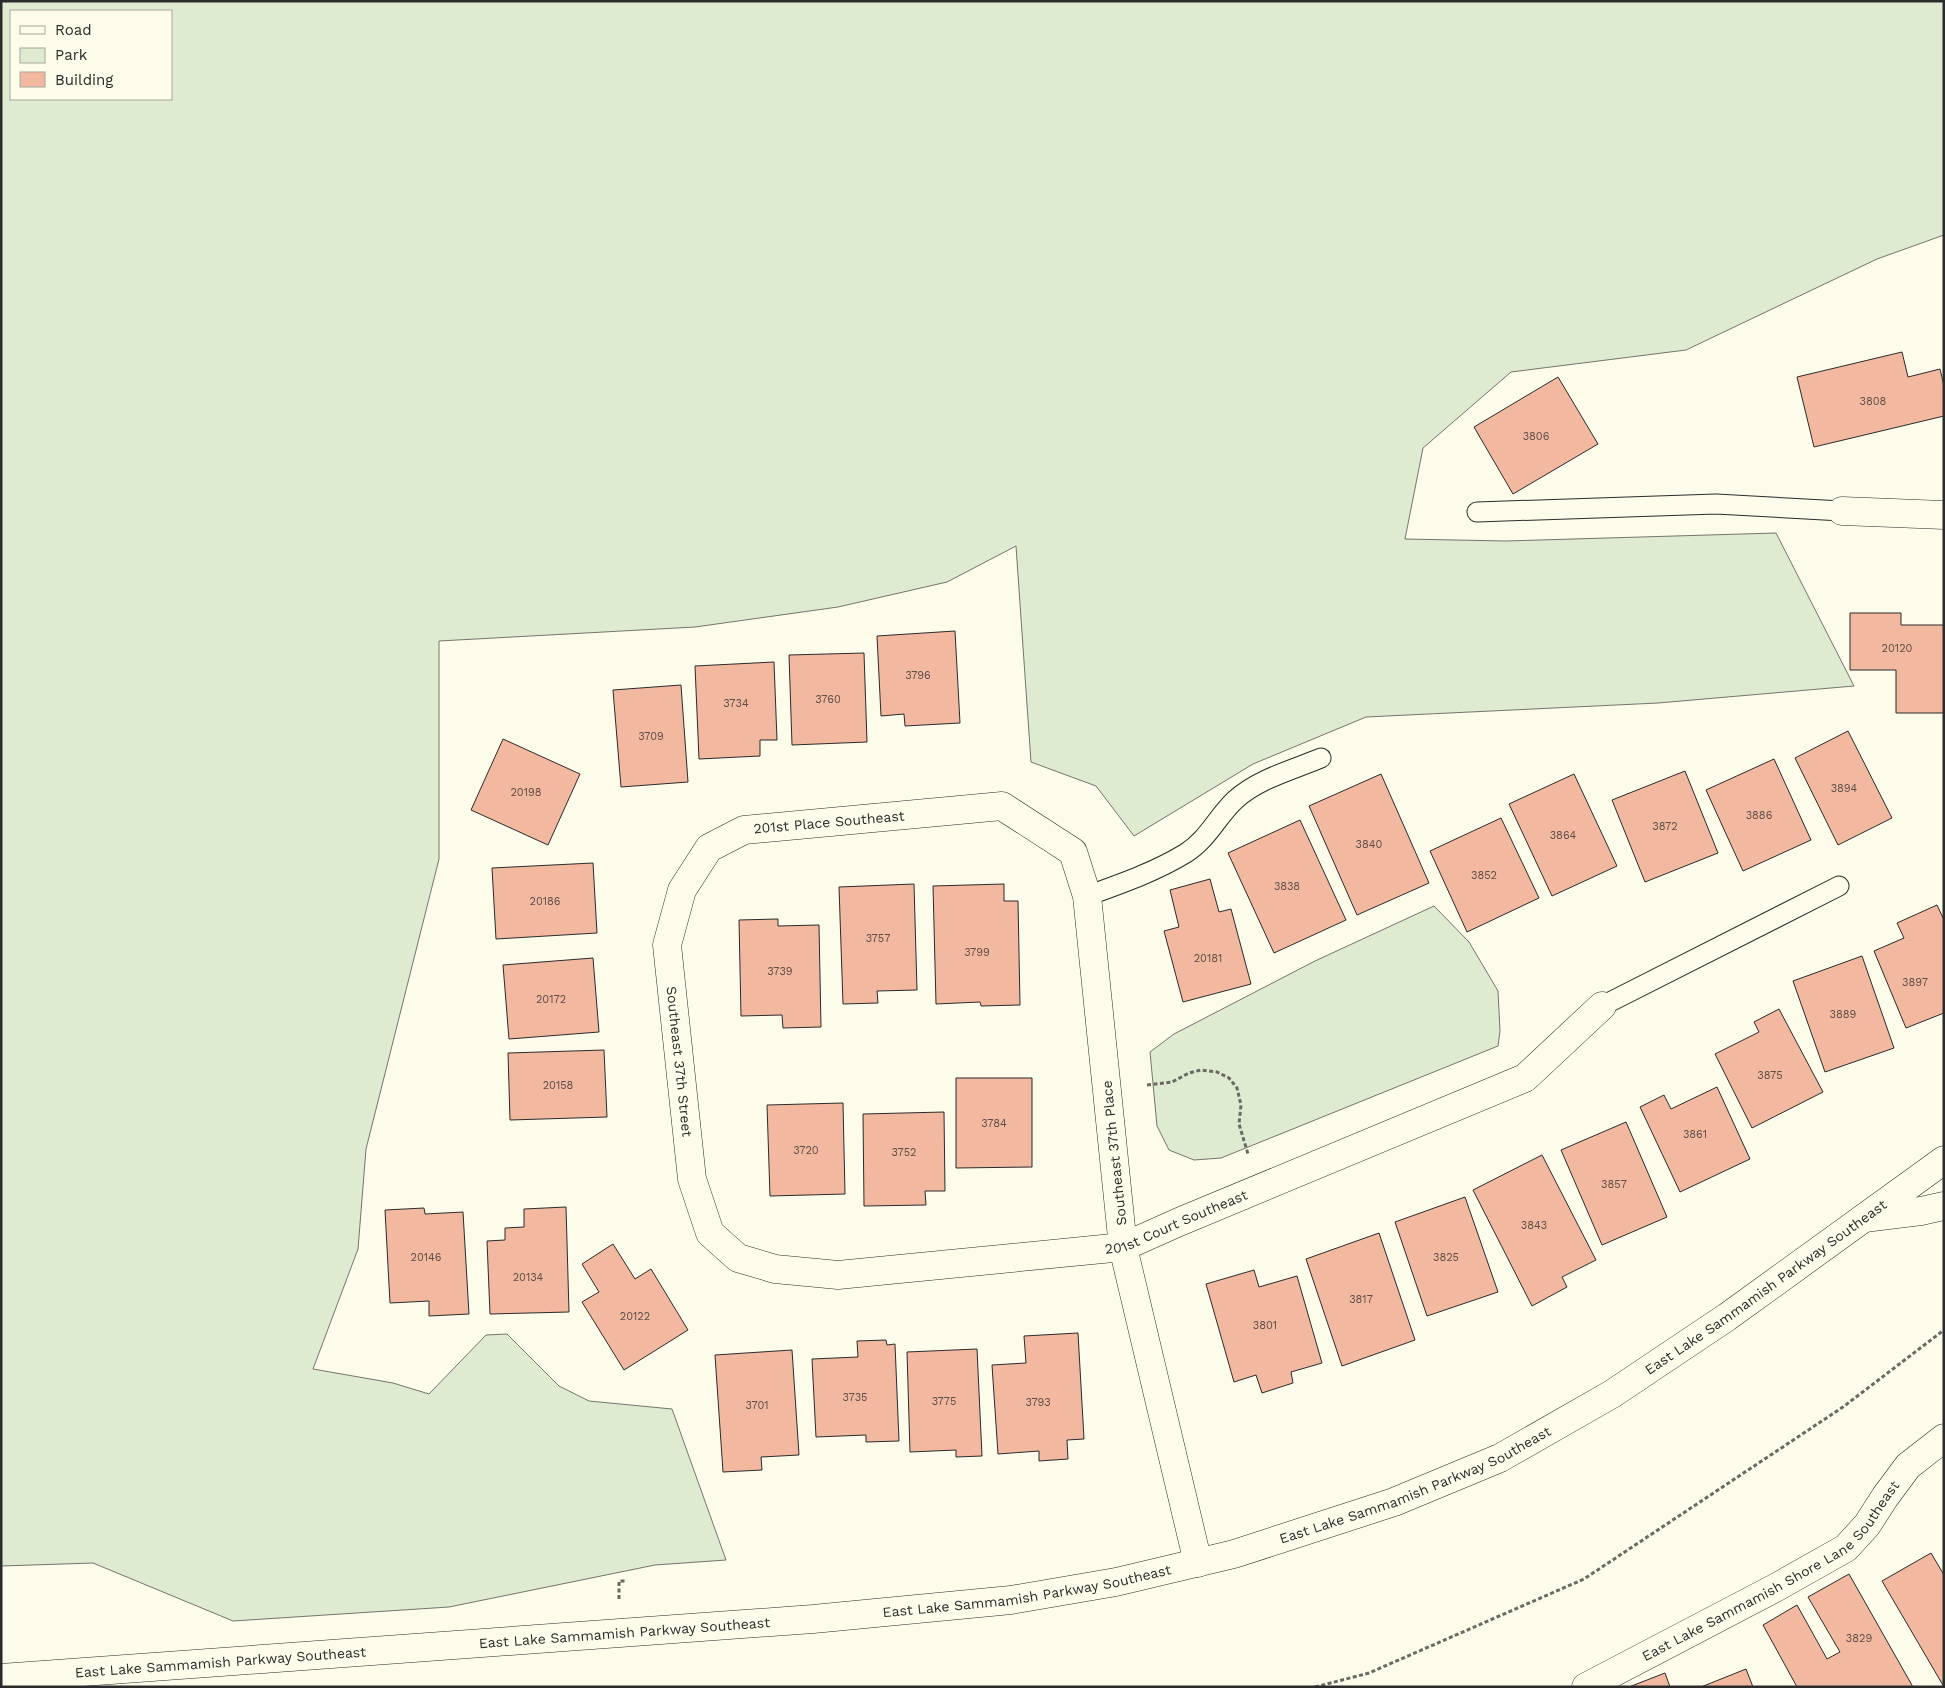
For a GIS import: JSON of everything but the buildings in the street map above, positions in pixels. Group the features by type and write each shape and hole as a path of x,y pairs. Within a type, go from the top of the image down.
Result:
{"street":[{"path":"1842,510 1944,515"},
{"name":"Southeast 37th Place","path":"1002,806 1073,852 1087,896 1123,1247 1198,1563"},
{"name":"201st Place Southeast","path":"682,890 708,848 744,830 1002,806"},
{"name":"Southeast 37th Street","path":"682,890 667,945 692,1179 710,1233"},
{"name":"201st Court Southeast","path":"710,1233 738,1258 775,1269 838,1275 1123,1247 1525,1078 1602,1006"},
{"name":"East Lake Sammamish Parkway Southeast","path":"1,1678 814,1619 1011,1600 1116,1582 1234,1554 1394,1502 1500,1458 1621,1388 1728,1318 1944,1160"},
{"path":"1864,1218 1921,1211 1944,1206"},
{"name":"East Lake Sammamish Shore Lane Southeast","path":"1586,1687 1777,1587 1846,1548 1867,1525 1884,1497 1908,1466 1944,1438"}],"lane":[{"path":"1477,512 1716,504 1842,510"},
{"path":"1087,896 1148,873 1186,853 1207,836 1234,800 1258,783 1321,758"},
{"path":"1602,1006 1840,886"}],"path":[{"path":"1146,1085 1172,1082 1189,1073 1200,1070 1217,1072 1229,1078 1237,1088 1241,1105 1239,1124 1248,1154"},
{"path":"1315,1687 1369,1673 1584,1579 1843,1407 1944,1330"}],"green space":[{"path":"1,1 1944,1 1944,235 1877,259 1686,350 1511,372 1423,448 1405,539 1506,541 1776,533 1854,686 1658,703 1366,717 1253,764 1134,836 1096,786 1031,762 1016,546 947,582 838,607 695,627 439,641 439,859 366,1149 358,1249 313,1369 393,1383 429,1394 486,1335 507,1334 559,1386 589,1401 672,1409 726,1560 655,1565 449,1607 233,1621 93,1563 1,1566"},
{"path":"1434,906 1469,942 1498,991 1500,1031 1498,1046 1221,1158 1194,1160 1169,1150 1157,1126 1150,1052 1174,1034 1315,961"}]}
